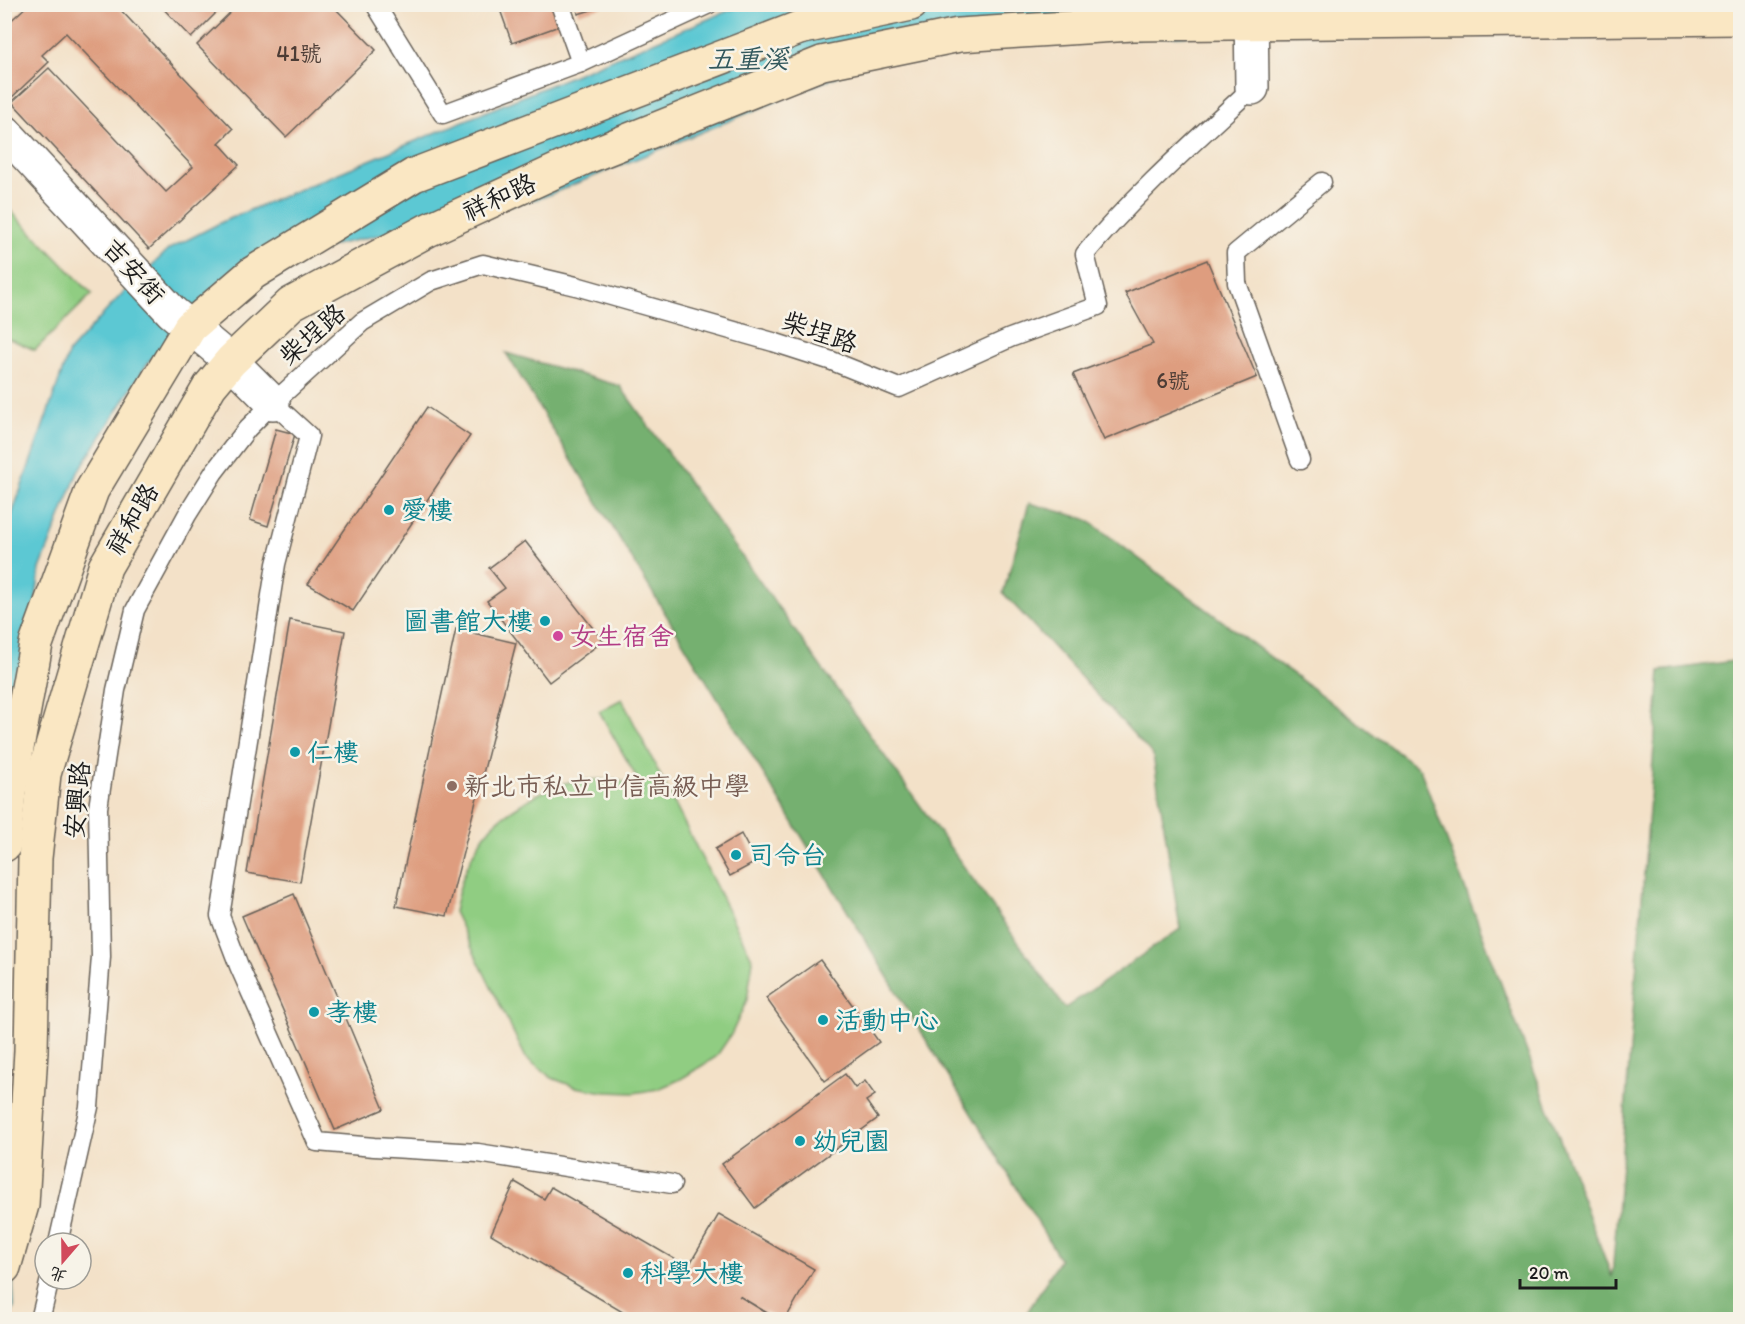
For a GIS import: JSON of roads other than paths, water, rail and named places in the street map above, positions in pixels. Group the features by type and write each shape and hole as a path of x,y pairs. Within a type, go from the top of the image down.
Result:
{"main road":[{"name":"祥和路","path":"4,845 9,792 36,644 92,490 181,320 253,273 414,175 799,28 911,4"},
{"name":"祥和路","path":"4,1267 22,1205 31,1051 35,858 44,774 105,567 210,386 231,361 291,304 428,230 584,158 822,63 960,35 1251,14 1740,18"}],"street":[{"path":"1251,14 1252,88"},
{"name":"吉安街","path":"4,131 181,320 231,361 273,403"}],"lane":[{"path":"375,4 443,114 581,63 709,4"},
{"path":"560,4 581,63"},
{"name":"柴埕路","path":"273,403 362,322 431,280 483,264 576,286 773,342 899,388 1010,338 1098,306 1085,254 1146,187 1252,88"},
{"path":"1300,460 1237,283 1236,253 1322,182"},
{"path":"273,403 309,436 276,564 220,916 239,966 317,1142 478,1153 672,1184"},
{"name":"安興路","path":"61,1231 89,1107 101,957 98,808 116,690 135,610 214,472 248,429 273,403"},
{"path":"40,1320 47,1291"}],"water":[{"name":"五重溪","path":"742,5 1740,5 899,51 541,198 331,246 228,302 179,334 149,361 78,472 40,569 5,825 5,534 69,352 119,297 169,249 226,220"},
{"path":"4,1068 14,1307 10,1320 4,1319"}],"place":[{"name":"愛樓","path":"389,510"},
{"name":"圖書館大樓","path":"545,621"},
{"name":"女生宿舍","path":"558,636"},
{"name":"仁樓","path":"295,752"},
{"name":"新北市私立中信高級中學","path":"452,786"},
{"name":"司令台","path":"736,855"},
{"name":"孝樓","path":"314,1012"},
{"name":"活動中心","path":"823,1020"},
{"name":"幼兒園","path":"800,1141"},
{"name":"科學大樓","path":"628,1273"}]}
